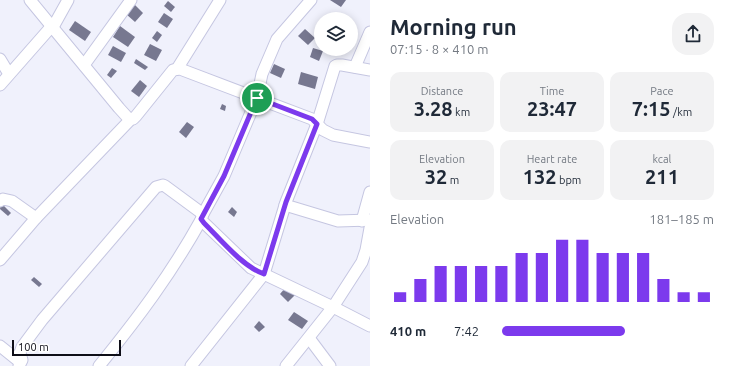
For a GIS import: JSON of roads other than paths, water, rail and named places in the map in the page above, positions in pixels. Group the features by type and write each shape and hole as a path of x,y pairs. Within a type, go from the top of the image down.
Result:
{"street":[{"path":"30,0 119,108 131,119"},
{"path":"0,85 52,27 68,0"},
{"path":"84,65 130,0"},
{"path":"177,69 220,0"},
{"path":"98,366 149,303 173,268 224,176 257,98 262,74 277,39 311,0"},
{"path":"355,67 370,32"},
{"path":"0,59 9,74"},
{"path":"191,366 264,274 285,205 317,124 334,66 355,67 370,70"},
{"path":"0,260 36,218 131,119 136,116 173,70 183,70 312,119 323,130 333,135 370,142"},
{"path":"0,346 20,364 22,360 20,353 22,347 42,320 156,187 163,184 202,217 251,268 370,326"},
{"path":"286,366 333,307 362,262 366,250 370,192"},
{"path":"0,201 3,199 12,201 36,218"},
{"path":"285,205 338,221 367,223"},
{"path":"309,338 330,366"}]}
